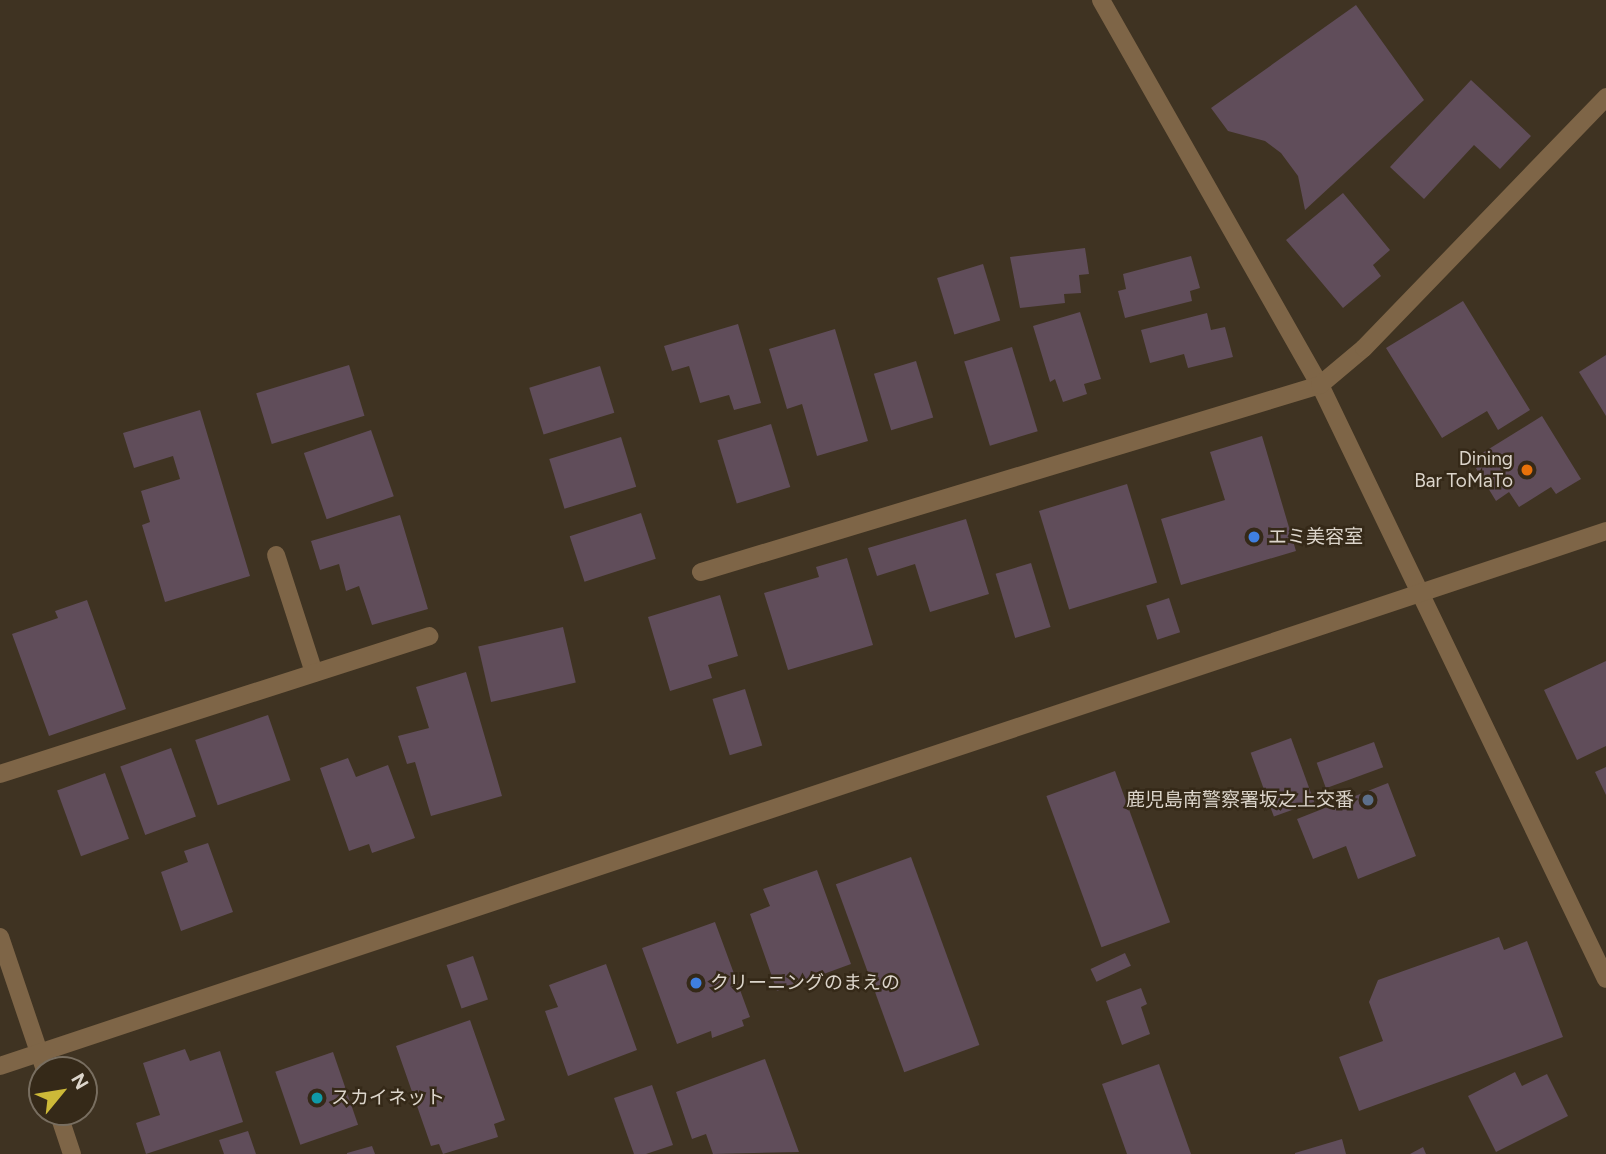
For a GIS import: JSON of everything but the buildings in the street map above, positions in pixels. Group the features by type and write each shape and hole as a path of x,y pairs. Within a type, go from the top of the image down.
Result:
{"street":[{"path":"1101,0 1320,385 1422,592 1606,979"},
{"path":"701,572 1320,385 1364,348 1606,97"},
{"path":"60,1056 1606,531"},
{"path":"276,555 314,673"},
{"path":"0,774 429,636"},
{"path":"0,937 40,1056"},
{"path":"0,1066 28,1063"},
{"path":"63,1126 72,1154"}],"place":[{"name":"Dining Bar ToMaTo","path":"1527,470"},
{"name":"エミ美容室","path":"1254,537"},
{"name":"鹿児島南警察署坂之上交番","path":"1368,800"},
{"name":"クリーニングのまえの","path":"696,983"},
{"name":"スカイネット","path":"317,1098"}]}
